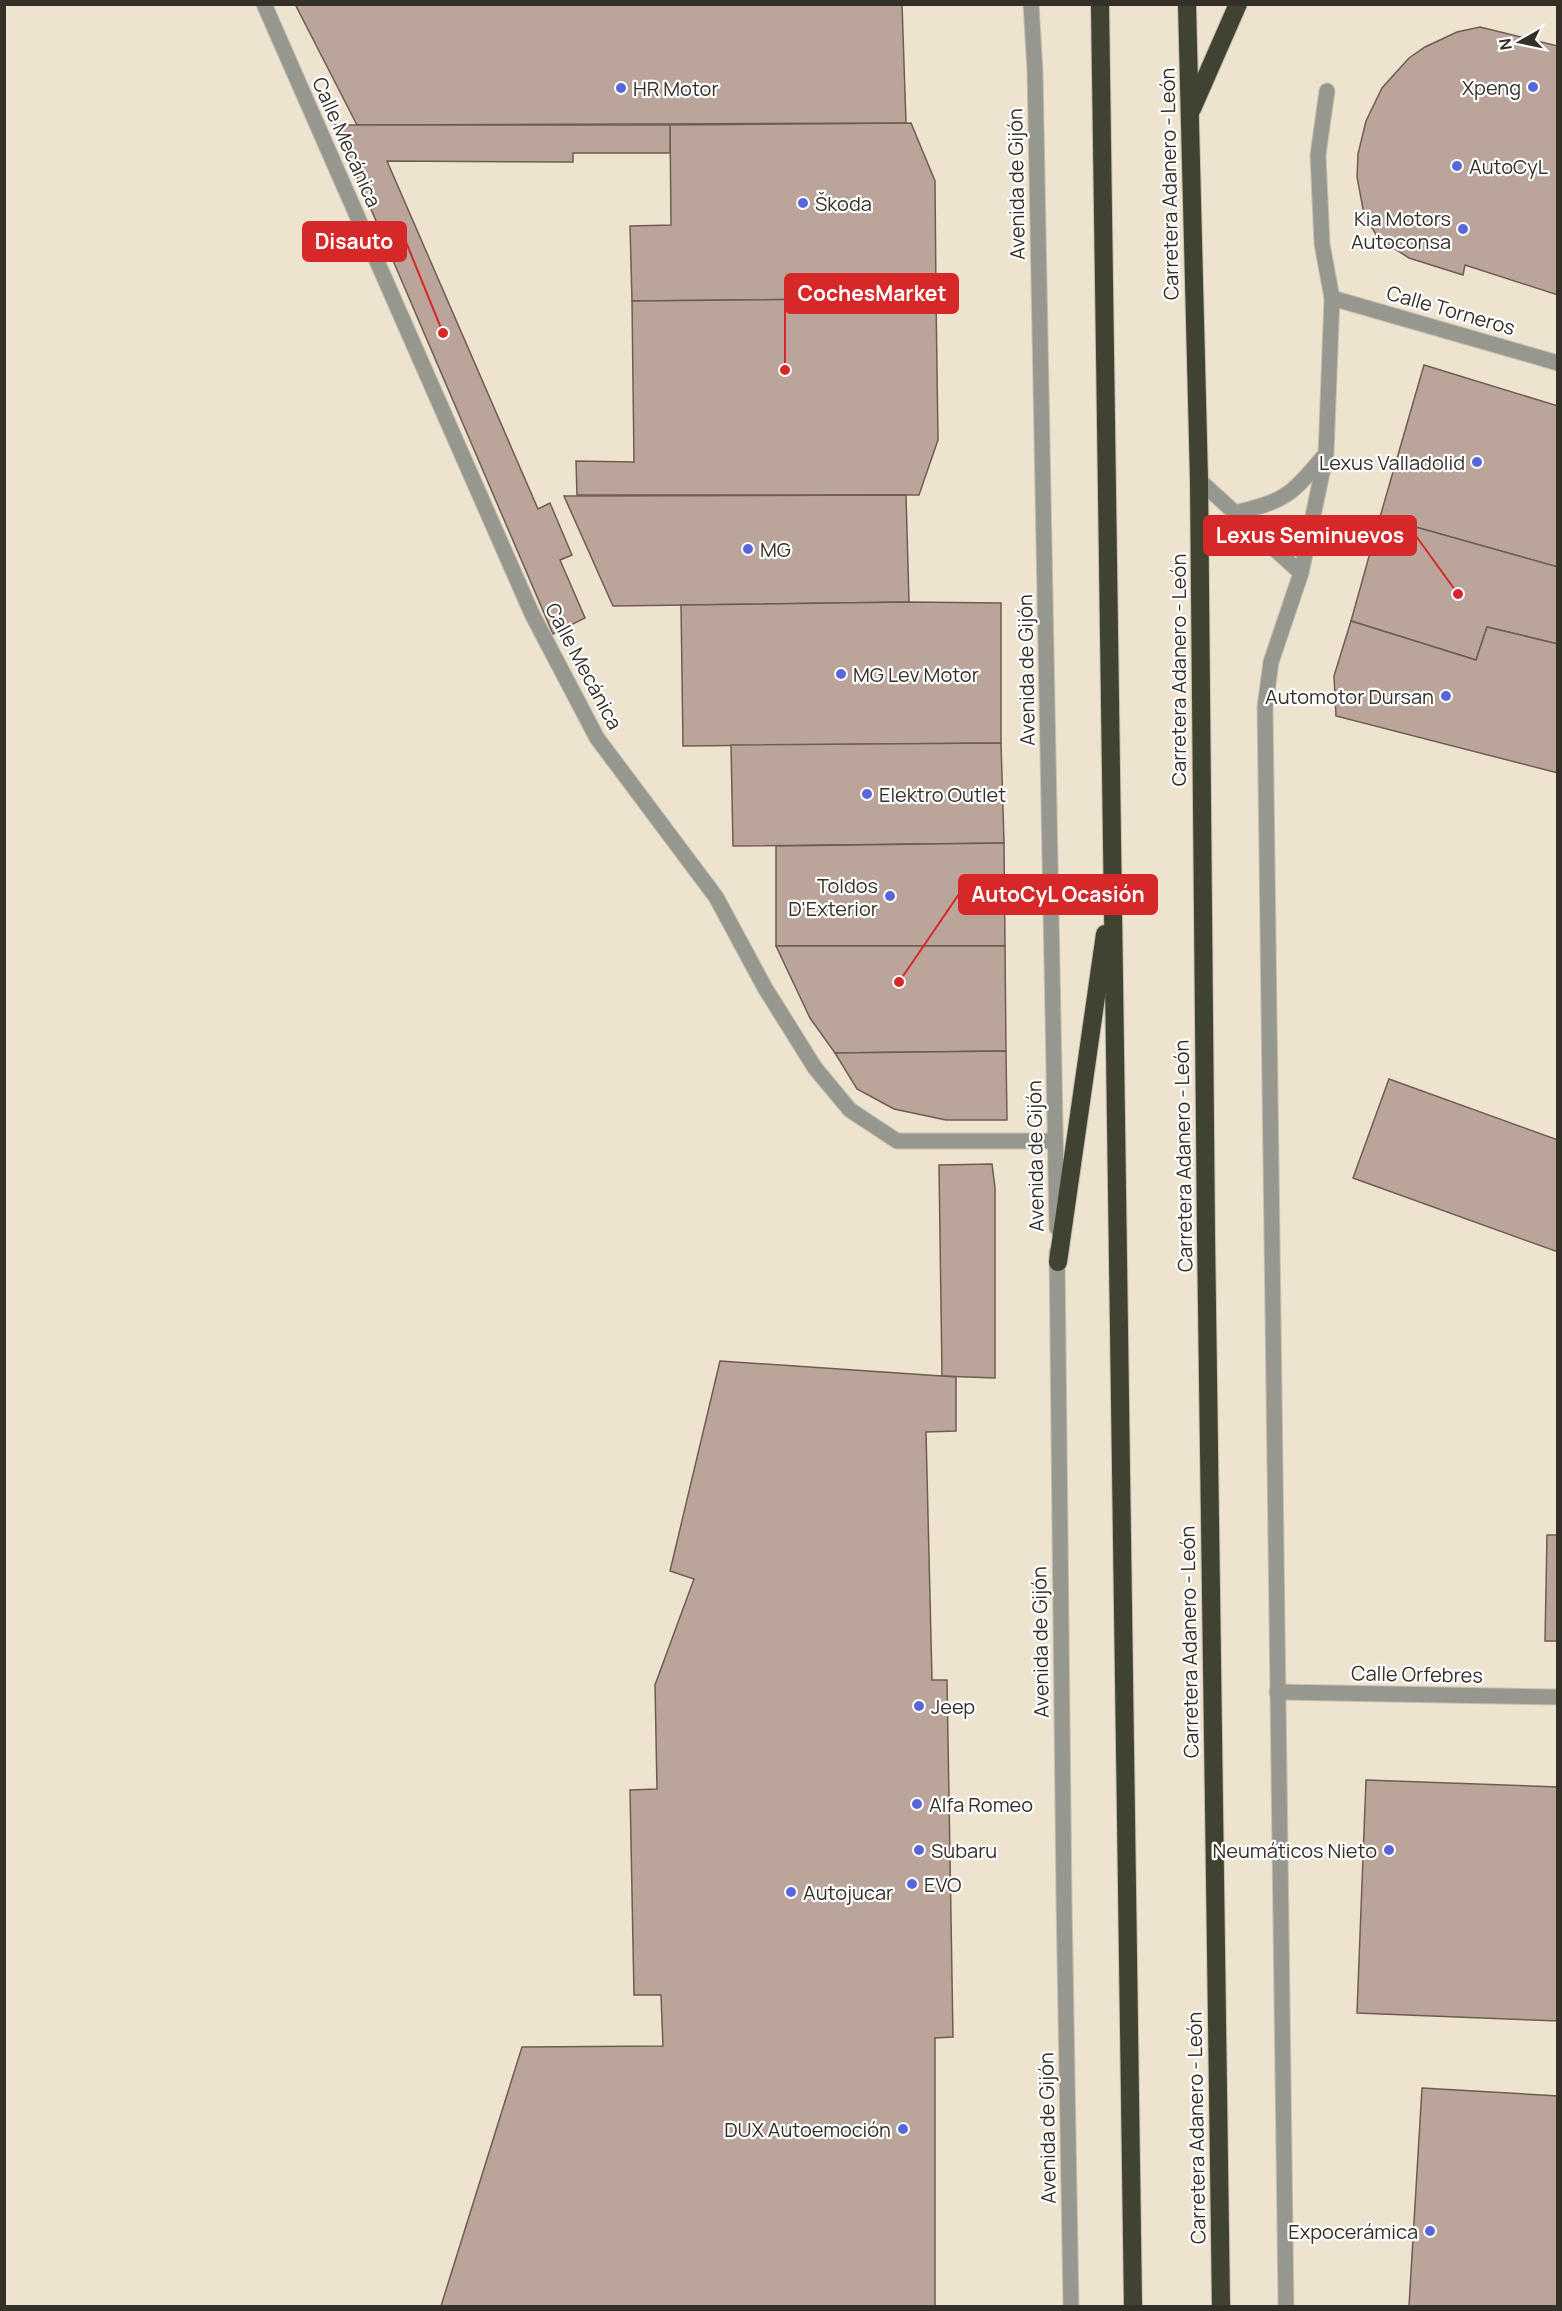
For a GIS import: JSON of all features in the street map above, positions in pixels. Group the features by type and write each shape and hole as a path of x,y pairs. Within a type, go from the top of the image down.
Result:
{"highway":[{"path":"1100,4 1133,2307"},
{"name":"Carretera Adanero - León","path":"1187,4 1199,480 1206,1235 1221,2307"},
{"path":"1190,113 1238,4"},
{"path":"1058,1262 1113,876"}],"street":[{"name":"Calle Mecánica","path":"264,4 532,614 597,738 716,897 765,988 815,1068 850,1110 897,1141 1055,1141"},
{"name":"Avenida de Gijón","path":"1031,4 1035,83 1058,1262 1064,1924 1071,2307"},
{"path":"1286,2307 1276,1692 1265,707 1271,662 1300,573 1326,454 1332,298 1322,244 1318,155 1327,91"},
{"name":"Calle Torneros","path":"1332,298 1557,363"},
{"path":"1235,513 1274,503 1295,491 1326,454"},
{"path":"1199,480 1300,573"},
{"name":"Calle Orfebres","path":"1276,1692 1557,1697"}],"building":[{"name":"HR Motor","path":"295,4 902,4 906,123 357,125"},
{"name":"AutoCyL","path":"1480,27 1558,46 1558,295 1465,265 1463,275 1409,258 1378,238 1364,214 1357,177 1358,154 1366,121 1382,88 1409,58 1425,47 1457,32"},
{"name":"Škoda","path":"911,123 935,181 936,298 632,301 630,226 671,225 670,125"},
{"path":"335,125 670,125 670,153 573,153 573,162 387,161 538,509 550,503 572,555 560,560 585,618 553,634"},
{"path":"936,298 938,440 919,495 577,495 576,461 634,462 632,301"},
{"name":"Lexus Valladolid","path":"1424,365 1558,406 1558,567 1380,517"},
{"name":"MG","path":"906,495 909,602 613,606 564,496"},
{"path":"1380,517 1558,567 1558,644 1487,627 1476,660 1351,621"},
{"name":"MG Lev Motor","path":"1001,603 1001,743 683,746 681,605"},
{"name":"Automotor Dursan","path":"1351,621 1476,660 1487,627 1558,644 1558,773 1336,716 1334,676"},
{"name":"Elektro Outlet","path":"1001,743 1004,843 733,846 731,745"},
{"name":"Toldos D'Exterior","path":"1004,843 1005,946 776,946 776,846"},
{"path":"776,946 1005,946 1006,1051 835,1053 810,1018"},
{"path":"1006,1051 1007,1120 946,1120 894,1109 857,1089 835,1053"},
{"path":"1389,1079 1558,1140 1558,1252 1353,1178"},
{"path":"992,1164 995,1188 995,1378 942,1376 939,1165"},
{"name":"Autojucar","path":"720,1361 956,1377 956,1431 926,1432 932,1680 947,1680 953,2037 935,2038 935,2306 441,2306 522,2047 663,2046 661,1995 634,1995 630,1790 657,1789 655,1685 694,1579 670,1571"},
{"path":"1547,1535 1558,1535 1558,1641 1545,1641"},
{"path":"1366,1780 1558,1787 1558,2021 1357,2013"},
{"path":"1422,2088 1558,2096 1558,2306 1409,2306"}],"place":[{"name":"Xpeng","path":"1533,87"},
{"name":"HR Motor","path":"621,88"},
{"name":"AutoCyL","path":"1457,166"},
{"name":"Škoda","path":"803,203"},
{"name":"Kia Motors Autoconsa","path":"1463,229"},
{"name":"Disauto","path":"443,333"},
{"name":"CochesMarket","path":"785,370"},
{"name":"Lexus Valladolid","path":"1477,462"},
{"name":"MG","path":"748,549"},
{"name":"Lexus Seminuevos","path":"1458,594"},
{"name":"MG Lev Motor","path":"841,674"},
{"name":"Automotor Dursan","path":"1446,696"},
{"name":"Elektro Outlet","path":"867,794"},
{"name":"Toldos D'Exterior","path":"890,896"},
{"name":"AutoCyL Ocasión","path":"899,982"},
{"name":"Jeep","path":"919,1706"},
{"name":"Alfa Romeo","path":"917,1804"},
{"name":"Subaru","path":"919,1850"},
{"name":"Neumáticos Nieto","path":"1389,1850"},
{"name":"EVO","path":"912,1884"},
{"name":"Autojucar","path":"791,1892"},
{"name":"DUX Autoemoción","path":"903,2129"},
{"name":"Expocerámica","path":"1430,2231"}]}
